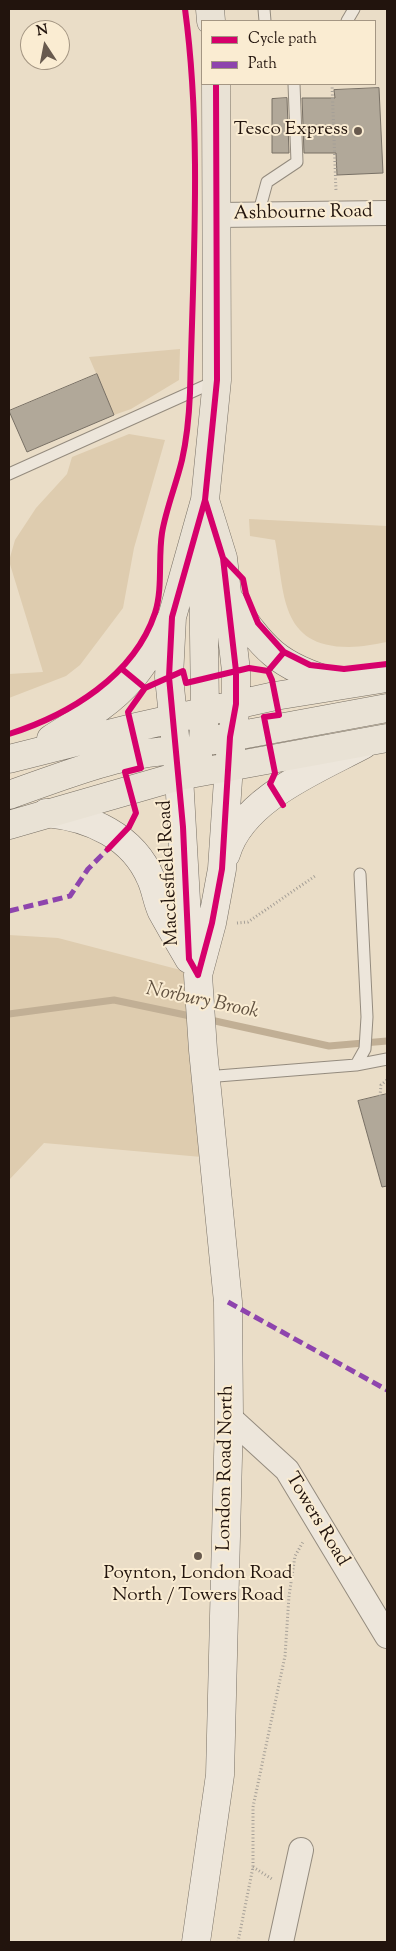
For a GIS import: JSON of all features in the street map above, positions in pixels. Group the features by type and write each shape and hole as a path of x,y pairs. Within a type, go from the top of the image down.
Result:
{"highway":[{"name":"Macclesfield Road","path":"189,754 172,719 169,677 172,616 208,512 217,380 218,215 216,85"},
{"name":"Macclesfield Road","path":"208,512 223,558 236,671 236,704 230,737 229,765"},
{"path":"189,754 205,711 203,557 208,512"},
{"path":"228,598 252,631 278,659 313,676 342,684"},
{"path":"20,755 88,716 123,688 133,678 172,616"},
{"path":"20,755 236,704 342,684 387,678"},
{"path":"9,824 46,814 230,737 387,708"},
{"path":"9,795 84,770 138,755 189,754 229,765 379,739"}],"main road":[{"path":"222,869 230,842 244,821 276,793 379,739"},
{"name":"Macclesfield Road","path":"189,754 195,976"},
{"name":"Macclesfield Road","path":"195,976 212,923 222,869 229,765"},
{"path":"46,814 64,815 101,826 119,837 131,848 151,879 162,910 195,976"},
{"name":"London Road North","path":"195,976 228,1302 229,1417 220,1775 196,1942"}],"street":[{"name":"Ashbourne Road","path":"218,215 387,213"},
{"name":"Towers Road","path":"229,1417 288,1470 387,1636"},
{"path":"281,1942 301,1850"}],"lane":[{"path":"348,20 354,9"},
{"path":"258,215 267,182 297,162 294,85"},
{"path":"9,474 217,380"},
{"path":"356,1065 365,1049 366,1017 360,874"},
{"path":"204,1063 356,1065 387,1059"}],"path":[{"path":"332,85 336,214"},
{"path":"212,923 248,922 315,876"},
{"path":"380,1096 381,1085 387,1080"},
{"path":"238,1942 253,1867 253,1807 285,1656 289,1596 295,1556 316,1519"}],"shaded area":[{"path":"180,349 179,380 131,409 114,415 89,357"},
{"path":"129,434 165,440 134,548 123,608 80,665 66,676 9,698 9,674 43,672 9,561 15,540 36,508 67,474 72,457"},
{"path":"249,519 387,526 387,642 349,647 326,645 309,638 297,627 284,597 275,540 250,536"},
{"path":"9,935 58,938 192,973 213,1158 44,1143 9,1180"}],"building":[{"name":"Tesco Express","path":"379,88 383,173 337,175 336,153 304,153 302,98 335,98 334,90"},
{"path":"287,98 289,153 272,153 272,99"},
{"path":"97,374 114,415 27,452 9,411"},
{"path":"387,1094 387,1186 382,1187 358,1101"}],"waterway":[{"name":"Norbury Brook","path":"9,1014 114,1000 195,1017"},
{"name":"Norbury Brook","path":"206,1019 329,1046 387,1041"}],"marked path":[{"path":"9,911 70,896 88,869 108,849"},
{"path":"228,1302 387,1390"}],"cycle path":[{"path":"9,734 54,716 97,690 132,656 145,636 155,613 160,584 162,533 184,452 190,393 195,152 190,56 185,9"},
{"path":"198,975 189,959 183,827 169,677 172,617 205,500 217,380 216,85"},
{"path":"198,975 212,923 222,869 230,737 236,704 236,671 223,558 205,500"},
{"path":"223,558 243,579 246,594 258,623 284,652 310,665 344,669 387,664"},
{"path":"122,669 145,688 183,671 186,683 249,668 268,671 284,652"},
{"path":"268,671 272,680 279,715 264,717 275,773 270,784 283,805"},
{"path":"108,849 129,827 136,813 125,772 141,768 128,712 145,688"}],"place":[{"name":"Tesco Express","path":"358,131"},
{"name":"Poynton, London Road North / Towers Road","path":"198,1556"}]}
